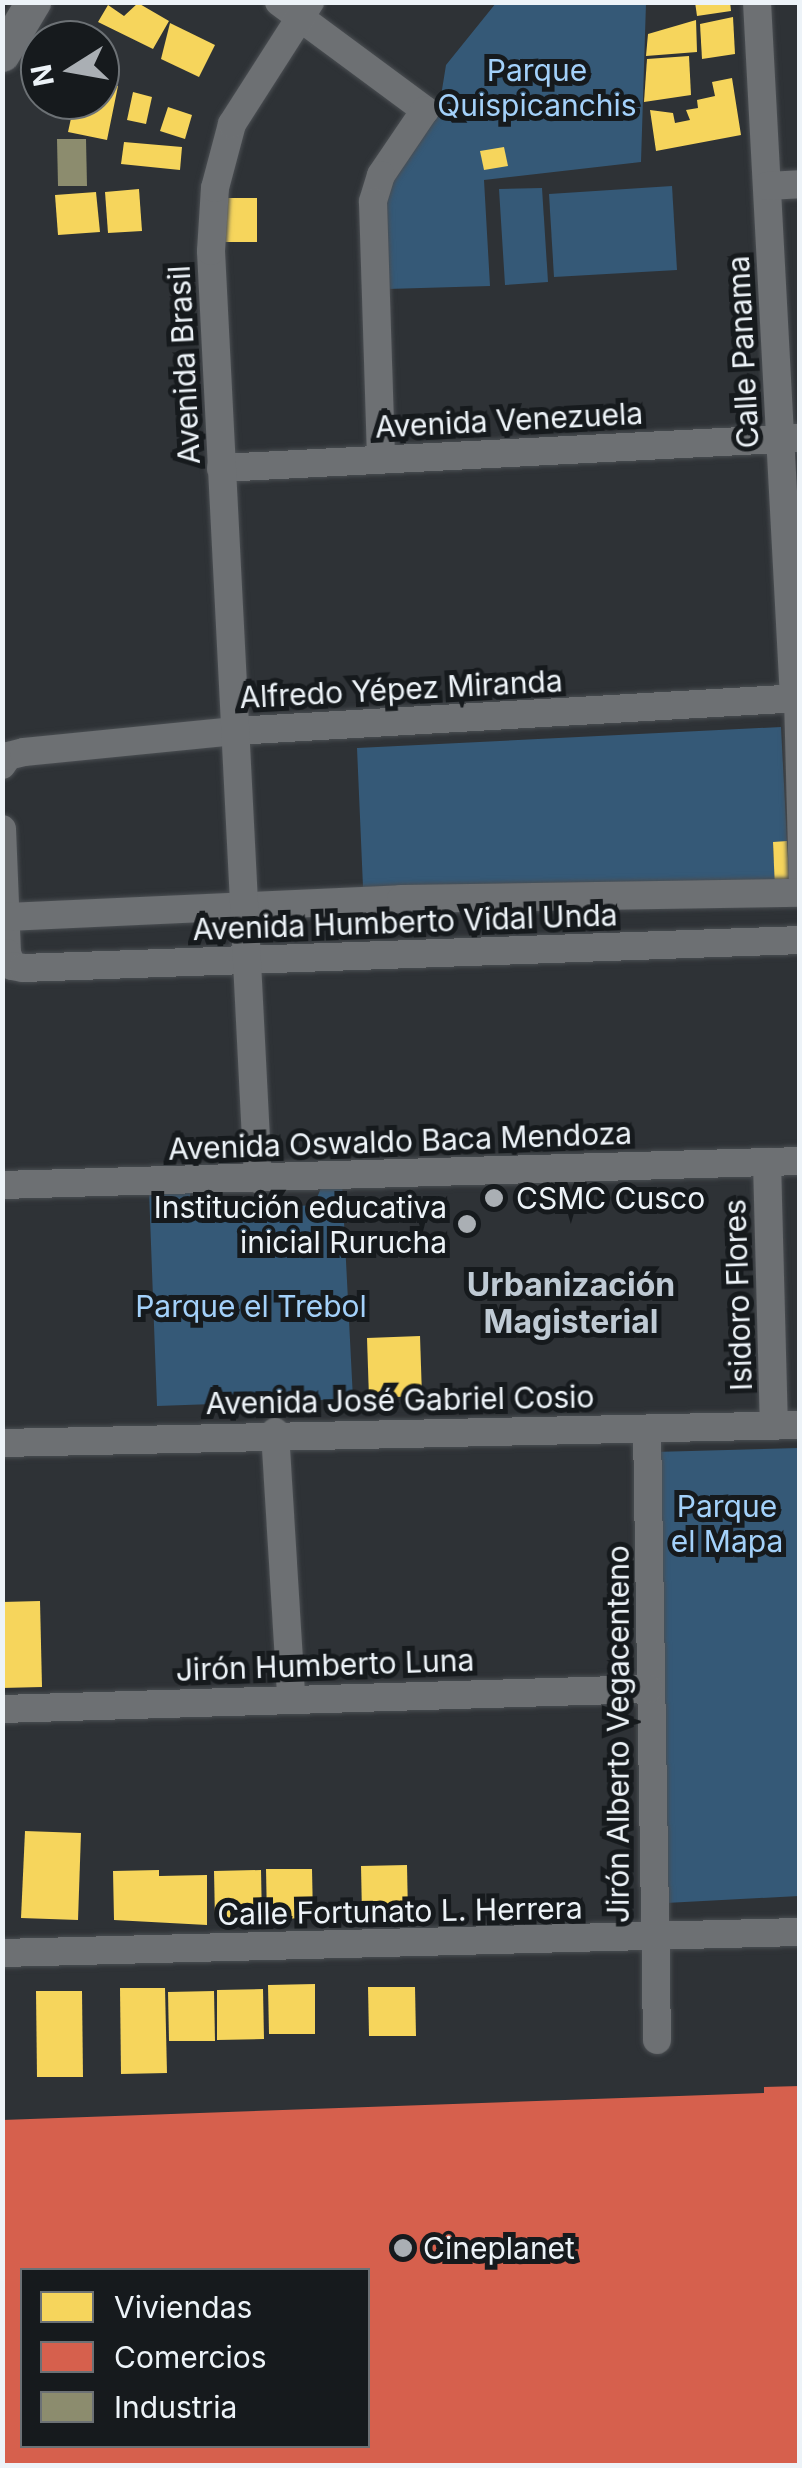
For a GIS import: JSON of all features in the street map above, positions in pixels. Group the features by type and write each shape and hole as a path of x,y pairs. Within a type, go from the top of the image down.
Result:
{"street":[{"path":"2,54 33,2"},
{"name":"Calle Panama","path":"757,2 767,186 790,438 797,698"},
{"path":"296,7 425,110 381,174 373,202 381,459"},
{"name":"Avenida Brasil","path":"258,1179 211,251 216,188 232,124 296,7"},
{"path":"767,186 800,184"},
{"name":"Avenida Venezuela","path":"221,468 790,438"},
{"path":"797,698 799,893"},
{"name":"Alfredo Yépez Miranda","path":"5,761 235,731 797,698"},
{"path":"2,828 6,917"},
{"name":"Avenida Humberto Vidal Unda","path":"799,893 244,905 6,917 12,966 800,940"},
{"name":"Isidoro Flores","path":"766,1162 787,1425"},
{"name":"Avenida Oswaldo Baca Mendoza","path":"2,1185 800,1162"},
{"name":"Avenida José Gabriel Cosio","path":"2,1443 275,1432 787,1425"},
{"name":"Jirón Alberto Vegacenteno","path":"647,1429 650,1938 657,2040"},
{"path":"275,1432 291,1696"},
{"name":"Jirón Humberto Luna","path":"2,1709 291,1696 649,1689"},
{"name":"Calle Fortunato L. Herrera","path":"2,1952 800,1932"}],"green space":[{"name":"Parque Quispicanchis","path":"496,3 646,3 641,162 484,180 490,286 387,289 384,202 399,163 440,102 446,65"},
{"path":"672,186 677,270 554,277 549,194"},
{"path":"542,188 548,282 505,285 499,189"},
{"path":"781,727 787,841 773,843 775,883 363,887 357,748"},
{"name":"Parque el Trebol","path":"342,1182 353,1399 157,1406 149,1190 191,1190 187,1213 314,1205 323,1183"},
{"name":"Parque el Mapa","path":"799,1448 799,1896 666,1903 654,1452"}],"building: Viviendas":[{"path":"695,2 730,2 731,11 697,16"},
{"path":"138,3 169,21 153,49 120,33 120,20 99,20 108,5 124,16"},
{"path":"733,17 735,54 702,59 700,24"},
{"path":"696,20 697,52 646,56 648,34"},
{"path":"170,23 215,45 199,77 161,59"},
{"path":"689,56 691,95 644,102 647,59"},
{"path":"732,78 741,135 656,151 650,110 673,113 675,123 690,120 686,110 698,108 697,100 715,96 712,82"},
{"path":"133,92 152,97 146,124 127,120"},
{"path":"168,107 192,115 185,139 160,131"},
{"path":"71,120 111,120 107,140 68,132"},
{"path":"124,142 182,147 180,170 121,164"},
{"path":"504,147 508,166 484,170 480,151"},
{"path":"139,189 142,231 108,233 105,192"},
{"path":"96,192 100,232 58,235 55,195"},
{"path":"221,198 257,198 257,242 221,242"},
{"path":"787,841 790,891 775,890 773,842"},
{"path":"420,1336 422,1396 369,1398 367,1338"},
{"path":"40,1601 42,1687 2,1688 2,1602"},
{"path":"25,1831 81,1833 78,1920 21,1918"},
{"path":"407,1865 408,1915 362,1915 361,1866"},
{"path":"266,1869 312,1869 313,1918 267,1919"},
{"path":"159,1870 159,1876 207,1875 207,1925 114,1920 113,1871"},
{"path":"261,1870 262,1920 215,1920 214,1871"},
{"path":"315,1984 315,2034 269,2034 268,1985"},
{"path":"368,1987 415,1987 416,2036 369,2036"},
{"path":"120,1988 165,1988 167,2073 121,2074"},
{"path":"263,1989 264,2039 217,2040 217,1990"},
{"path":"36,1991 82,1991 83,2077 37,2077"},
{"path":"214,1991 215,2041 169,2041 168,1992"}],"building: Comercios":[{"path":"800,2086 800,2466 2,2466 2,2120 764,2093 764,2087"}],"building: Industria":[{"path":"57,139 86,139 87,186 58,186"}],"place":[{"name":"CSMC Cusco","path":"494,1198"},
{"name":"Institución educativa inicial Rurucha","path":"467,1224"},
{"name":"Cineplanet","path":"403,2248"}],"district":[{"name":"Urbanización Magisterial","path":"571,1304"}]}
